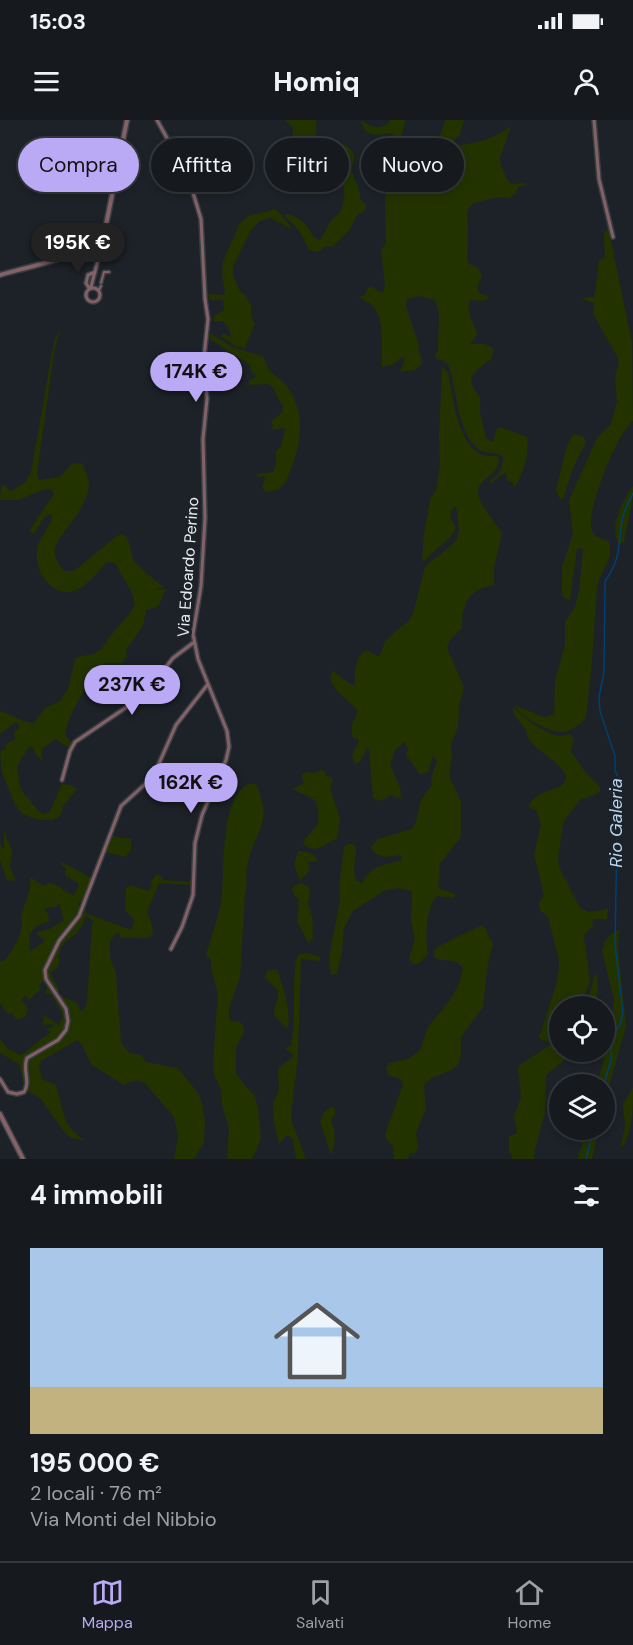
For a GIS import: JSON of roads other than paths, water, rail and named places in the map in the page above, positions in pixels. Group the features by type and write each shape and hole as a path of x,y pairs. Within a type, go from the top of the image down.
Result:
{"street":[{"path":"109,272 104,272 97,302 88,302 86,299 103,240 102,233 127,120"},
{"name":"Via Edoardo Perino","path":"157,120 188,176 201,219 208,319 204,354 207,399 203,439 205,529 201,586 193,629 194,642 227,731 228,751 202,815 195,843 193,895 182,927 171,949"},
{"path":"594,120 598,171 613,237"},
{"path":"0,275 87,247 102,233"},
{"path":"90,287 100,286"},
{"path":"62,780 70,751 75,742 143,696 173,658 194,642"},
{"path":"0,1079 10,1094 24,1092 28,1083 24,1067 27,1058 58,1040 65,1033 68,1024 67,1012 45,977 46,969 59,941 80,916 121,806 153,777 176,725 208,684"},
{"path":"0,1114 23,1159"}],"waterway":[{"name":"Rio Galeria","path":"607,1074 611,1060 612,1036 620,1025 623,1013 615,944 618,778 615,770 615,756 600,711 599,697 604,672 605,581 614,566 623,518 633,493"},
{"name":"Rio Galeria","path":"586,1159 591,1140"}]}
